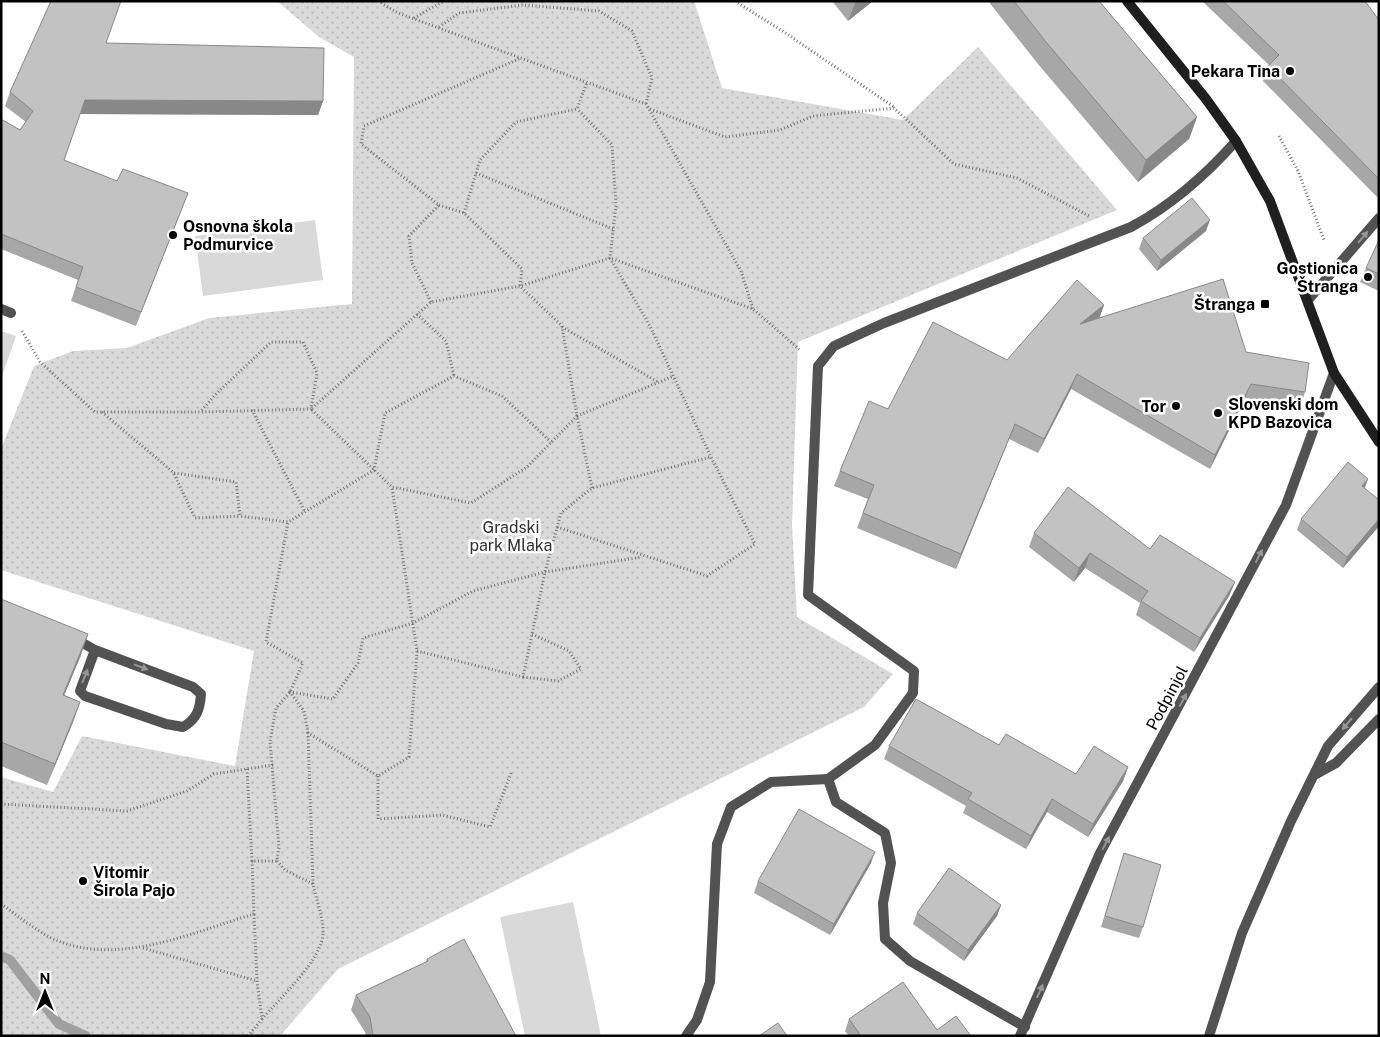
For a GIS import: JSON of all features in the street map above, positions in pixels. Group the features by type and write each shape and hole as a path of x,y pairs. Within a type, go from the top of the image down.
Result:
{"main road":[{"path":"1127,1 1206,98 1236,141 1270,201 1334,373 1379,442"}],"street":[{"path":"686,1036 697,1020 710,982 717,844 731,807 771,782 828,779 875,744 913,692 914,671 808,595 818,366 834,346 884,324 1117,232 1160,212 1214,166 1236,141"},
{"path":"1308,300 1379,218"},
{"name":"Podpinjol","path":"1022,1031 1100,853 1286,506 1334,373"},
{"path":"66,633 95,650 193,688 201,694 200,707 193,721 184,727 166,724 85,696 80,691 81,684 95,650"},
{"path":"1209,1036 1242,933 1291,821 1316,774 1328,746 1379,687"},
{"path":"1316,774 1336,763 1379,719"},
{"path":"828,779 836,802 886,833 892,863 883,903 885,939 910,961 1022,1031"}],"path":[{"path":"378,1 414,18 646,104 741,271 753,309"},
{"path":"414,18 444,1"},
{"path":"735,1 787,34 894,108 954,164 1017,178 1117,232"},
{"path":"439,27 459,13 523,5 599,12 632,31 652,78 646,104"},
{"path":"520,286 522,269 464,213 439,205 361,144 364,126 521,58"},
{"path":"576,109 587,82"},
{"path":"649,109 725,137 780,130 813,116 894,108"},
{"path":"464,213 480,160 516,122 576,109"},
{"path":"557,528 707,576 755,544 711,457 650,326 610,258 616,205 612,145 576,109"},
{"path":"1279,136 1298,171 1324,240"},
{"path":"476,173 613,229"},
{"path":"431,302 412,263 410,236 439,205"},
{"path":"6,311 40,362 95,412 311,409 431,302 520,286 610,258 753,309 818,366"},
{"path":"520,286 562,326 658,382"},
{"path":"417,314 446,341 454,376"},
{"path":"562,326 576,416 592,488"},
{"path":"200,412 216,394 271,342 303,342 317,373 311,409"},
{"path":"454,376 502,396 551,442"},
{"path":"102,412 174,473 195,518 240,516 288,522 374,470 385,413 454,376"},
{"path":"311,409 392,487 471,503 527,467 576,416 674,376"},
{"path":"252,410 305,512"},
{"path":"523,677 545,572 561,513 592,488 711,457"},
{"path":"174,473 236,482 240,516"},
{"path":"378,776 409,757 418,651 392,487"},
{"path":"277,861 279,847 270,742 276,708 290,692 303,663 266,642 288,522"},
{"path":"290,692 333,699 358,663 363,638 413,623 473,591 545,572 643,557"},
{"path":"418,651 523,677 558,681 581,669 569,651 532,634"},
{"path":"248,1036 312,960 320,947 323,933 313,884 308,733 304,711 290,692"},
{"path":"308,733 378,776"},
{"path":"1,804 127,811 187,791 214,774 273,765"},
{"path":"247,769 257,981 262,1019"},
{"path":"378,776 378,819 442,815 490,827 512,770"},
{"path":"252,861 277,861 285,870 313,884"},
{"path":"1,904 50,937 89,949 143,947 254,914"},
{"path":"143,947 257,981"}],"green space":[{"name":"Gradski park Mlaka","path":"277,1 694,1 722,88 903,120 978,47 1117,210 798,342 792,525 797,617 893,674 864,707 338,969 280,1036 1,1036 1,777 53,792 82,736 235,766 254,651 1,570 1,449 34,366 73,351 127,348 209,318 352,304 354,57 319,37"},
{"path":"315,220 323,280 203,296 195,236"},
{"path":"1,331 16,336 1,379"},
{"path":"573,902 601,1036 525,1036 500,917"}],"building":[{"path":"51,1 121,1 106,43 324,48 323,101 85,100 64,160 117,181 123,169 188,193 141,312 76,287 83,267 1,234 1,119 20,130 33,111 10,92"},
{"path":"1014,1 1099,1 1197,117 1146,160 1046,42"},
{"path":"1223,1 1365,1 1379,20 1379,179 1268,66 1279,55"},
{"path":"1192,198 1210,220 1161,260 1143,238"},
{"path":"1379,240 1379,274 1366,268"},
{"path":"1223,279 1246,352 1309,363 1305,392 1251,384 1215,455 1077,374 1044,439 1015,424 961,554 863,513 874,485 840,471 869,401 888,409 933,322 1007,360 1077,280 1104,305 1080,324"},
{"path":"1348,462 1368,479 1362,486 1379,500 1379,519 1347,557 1301,519"},
{"path":"1068,487 1150,549 1160,535 1235,582 1200,638 1141,601 1148,591 1090,553 1079,568 1034,533"},
{"path":"1,599 88,634 63,695 80,702 55,764 1,742"},
{"path":"916,699 999,745 1006,734 1076,774 1094,746 1128,767 1093,824 1052,799 1031,836 968,799 972,793 889,746"},
{"path":"799,809 875,852 834,924 758,881"},
{"path":"1124,853 1161,865 1143,927 1105,916"},
{"path":"949,868 1001,905 968,950 917,913"},
{"path":"464,939 516,1036 373,1036 370,1017 356,995 428,961 427,959"},
{"path":"903,982 937,1030 956,1016 971,1036 861,1036 849,1019"},
{"path":"778,1023 787,1036 759,1036"}],"waterway":[{"path":"1,956 10,960 59,1024 86,1036"}],"place":[{"name":"Pekara Tina","path":"1290,71"},
{"name":"Osnovna škola Podmurvice","path":"173,235"},
{"name":"Gostionica Štranga","path":"1368,277"},
{"name":"Štranga","path":"1265,304"},
{"name":"Tor","path":"1176,406"},
{"name":"Slovenski dom KPD Bazovica","path":"1218,413"},
{"name":"Vitomir Širola Pajo","path":"83,881"}]}
